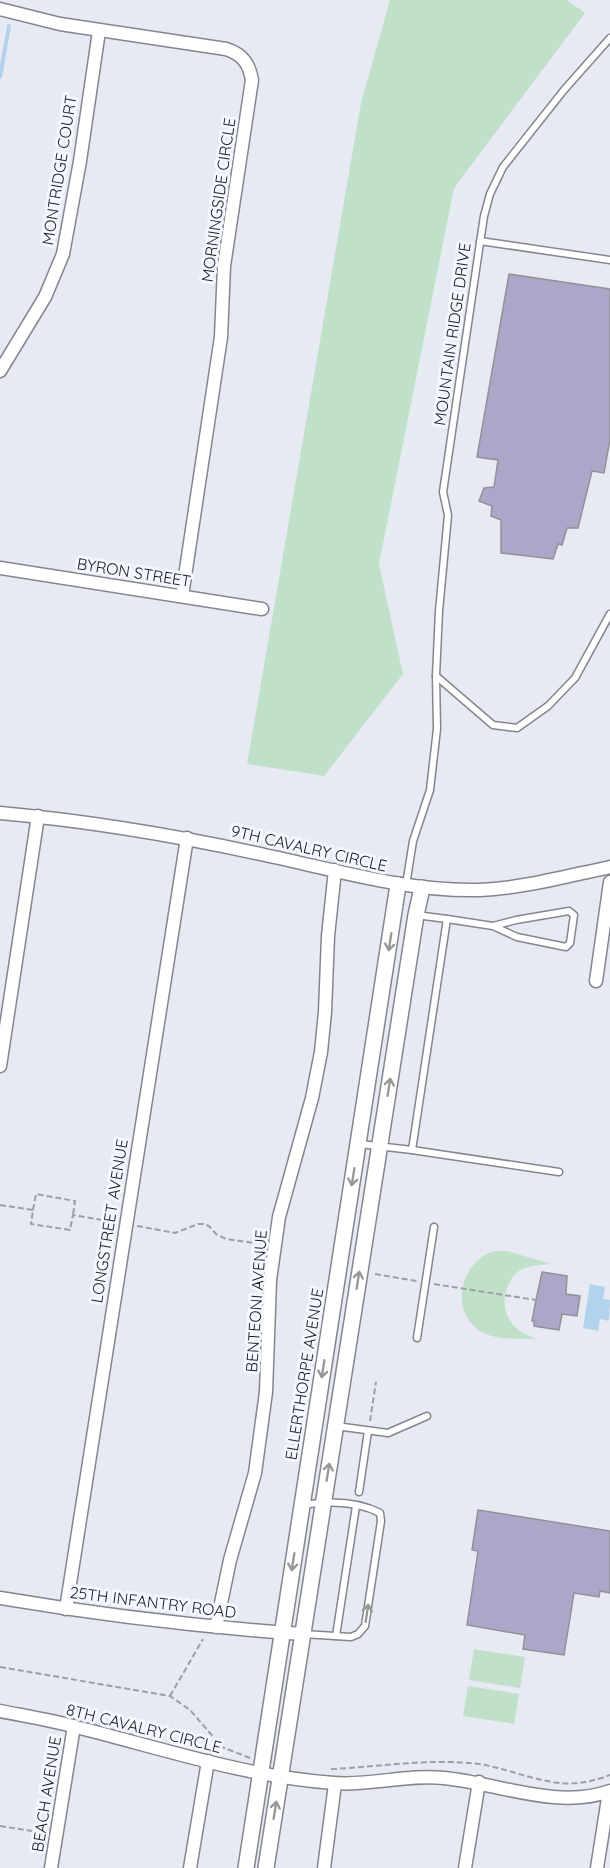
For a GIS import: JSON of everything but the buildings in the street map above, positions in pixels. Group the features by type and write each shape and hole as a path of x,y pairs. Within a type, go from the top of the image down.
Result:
{"street":[{"name":"MORNINGSIDE CIRCLE","path":"0,9 20,16 99,31 226,49 241,56 248,64 252,80 224,266 219,348 182,596"},
{"name":"MONTRIDGE COURT","path":"0,371 45,297 63,254 80,161 99,31"},
{"name":"BYRON STREET","path":"0,568 262,609"},
{"name":"9TH CAVALRY CIRCLE","path":"0,813 39,816 187,838 422,888 480,890 527,885 610,867"},
{"path":"0,1066 39,816"},
{"name":"LONGSTREET AVENUE","path":"66,1609 187,838"},
{"name":"BENTEONI AVENUE","path":"216,1627 230,1560 255,1473 266,1392 270,1280 279,1217 312,1098 321,1052 326,1012 328,936 335,870"},
{"path":"596,981 610,882"},
{"name":"ELLERTHORPE AVENUE","path":"246,1868 358,1144 402,885"},
{"path":"266,1868 379,1146 422,888"},
{"name":"25TH INFANTRY ROAD","path":"0,1598 66,1609 216,1627 303,1634"},
{"name":"8TH CAVALRY CIRCLE","path":"0,1711 74,1726 207,1761 335,1784 440,1778 479,1782 537,1796 568,1797 609,1791"},
{"name":"BEACH AVENUE","path":"51,1868 74,1726"},
{"path":"190,1868 207,1761"},
{"path":"465,1868 479,1782"},
{"path":"324,1868 335,1784"},
{"path":"597,1868 609,1791"}],"lane":[{"name":"MOUNTAIN RIDGE DRIVE","path":"402,885 413,841 430,790 437,729 436,676 439,611 448,515 444,492 480,241 490,194 503,167 564,90 610,38"},
{"path":"480,241 610,260"},
{"path":"436,676 493,725 517,728 523,726 548,706 575,678 610,614"},
{"path":"416,915 493,926 517,937 566,946 570,942 573,915 569,911 493,926"},
{"path":"412,1150 447,919"},
{"path":"358,1144 559,1172"},
{"path":"417,1338 434,1227"},
{"path":"335,1426 388,1433 427,1416"},
{"path":"359,1492 368,1431"},
{"path":"302,1505 324,1502 372,1509 380,1513 381,1521 364,1626 358,1634 351,1637 303,1634"},
{"path":"336,1636 356,1506"}],"path":[{"path":"33,1210 36,1194 75,1201 73,1215"},
{"path":"372,1274 536,1300"},
{"path":"368,1431 376,1382"},
{"path":"171,1696 205,1635"},
{"path":"0,1668 171,1696 190,1710 222,1747 251,1759"},
{"path":"0,1826 56,1835"}],"green space":[{"path":"390,0 567,0 585,13 454,188 379,564 403,674 324,776 247,764 361,103"},
{"path":"495,1251 507,1251 551,1264 530,1266 519,1271 510,1282 505,1295 506,1311 512,1324 523,1333 538,1339 502,1338 488,1335 471,1323 465,1313 462,1300 467,1276 473,1265 483,1256"},
{"path":"474,1649 525,1657 520,1688 469,1680"},
{"path":"468,1686 519,1694 514,1724 463,1716"}],"water":[{"path":"590,1284 605,1287 603,1299 610,1300 609,1321 600,1319 598,1331 583,1328"}],"waterway":[{"path":"0,77 9,26"}]}
